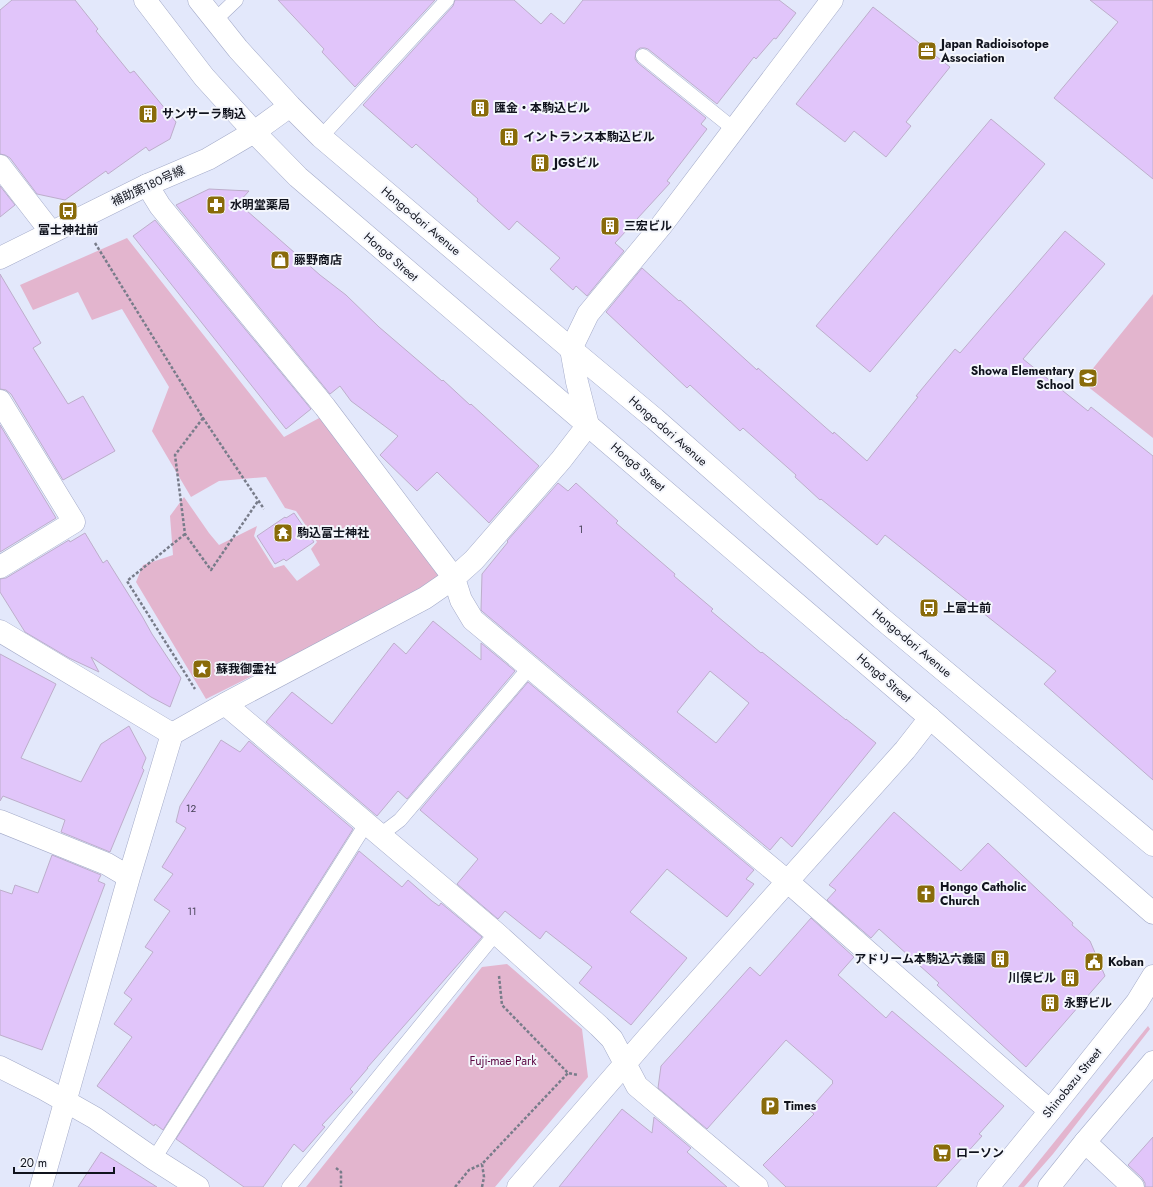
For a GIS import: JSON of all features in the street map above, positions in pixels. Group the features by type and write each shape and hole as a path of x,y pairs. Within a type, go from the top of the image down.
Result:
{"street":[{"name":"Hongō Street","path":"145,0 204,77 254,132 298,177 930,718 1153,913"},
{"name":"Hongo-dori Avenue","path":"199,0 238,49 290,106 321,137 570,349 655,419 882,618 1153,845"},
{"path":"41,1187 129,878 172,734 217,708 425,598 454,578 479,554 561,460 588,425 570,349 588,314 661,226 832,0"},
{"name":"補助第180号線","path":"0,258 147,185 208,159 254,132 290,106"},
{"path":"0,166 51,232"},
{"path":"147,185 160,206 325,407 454,578 461,600 473,620 787,881 1050,1111"},
{"path":"0,401 74,522 0,567"},
{"path":"0,631 172,734"},
{"path":"217,708 372,830 496,933 612,1039 638,1086 757,1187"},
{"path":"518,1187 787,881 905,750 930,718"},
{"path":"0,821 107,864 129,878"},
{"name":"Shinobazu Street","path":"988,1187 1137,1002 1153,976"},
{"path":"1049,1187 1084,1142 1153,1062"},
{"path":"0,1067 95,1118 154,1159 198,1187"},
{"path":"1084,1142 1133,1187"}],"lane":[{"path":"215,20 236,0"},
{"path":"321,137 447,0"},
{"path":"643,56 735,130"},
{"path":"154,1159 372,830 400,820 530,667"},
{"path":"289,1187 496,933"}],"path":[{"path":"92,238 203,418 264,509"},
{"path":"203,418 175,455 185,534 211,570 258,501"},
{"path":"185,534 128,581 217,708"},
{"path":"496,933 502,1005 568,1073 584,1076"},
{"path":"455,1187 469,1170 482,1164 568,1073"},
{"path":"482,1164 484,1177 482,1187"},
{"path":"340,1187 341,1172"}],"green space":[{"path":"127,238 284,437 321,417 440,574 417,593 206,699 136,582 143,565 173,555 170,516 184,497 219,545 257,526 254,536 274,568 284,565 297,581 320,565 311,549 317,542 296,511 285,508 266,477 219,481 191,497 152,431 169,387 122,309 92,320 78,292 33,310 20,285"},
{"path":"1153,294 1153,438 1082,382"},
{"name":"Fuji-mae Park","path":"507,964 582,1029 588,1077 495,1187 306,1187 482,967"},
{"path":"1148,1026 1150,1029 1053,1154 1024,1187 1018,1187"}],"building":[{"path":"12,0 75,0 98,29 96,31 130,73 134,71 176,122 170,139 149,151 146,147 108,174 106,171 65,200 37,194 10,158 0,154 0,10"},
{"path":"278,0 435,0 355,87 322,52 324,49"},
{"path":"455,0 514,0 541,24 551,13 564,24 583,0 779,0 796,13 776,39 774,38 756,59 754,57 717,104 648,49 640,48 636,51 635,59 638,63 706,118 701,124 707,129 667,181 670,183 615,243 624,251 587,296 576,286 573,290 550,269 560,258 517,221 509,230 477,201 478,199 416,144 412,148 363,105 453,6"},
{"path":"1090,0 1153,0 1153,179 1054,98 1118,22"},
{"path":"873,7 950,67 906,122 911,126 886,157 854,131 845,142 796,104"},
{"path":"991,119 1045,164 870,372 816,326"},
{"path":"0,186 15,205 0,217"},
{"path":"209,189 249,191 238,203 320,275 346,295 379,327 442,381 443,380 470,405 471,404 539,466 489,523 437,472 417,491 380,455 398,436 351,401 340,386 330,394 176,205"},
{"path":"155,220 311,409 286,429 133,236"},
{"path":"1065,231 1105,264 1023,359 1088,411 1091,407 1153,456 1153,780 1044,684 1056,671 885,535 877,545 821,499 820,500 795,477 796,475 743,428 740,431 690,385 687,388 606,312 642,268 679,301 680,300 757,370 758,368 833,434 834,432 867,461 918,397 916,396 955,349 960,353"},
{"path":"0,274 41,343 33,348 68,404 83,396 115,451 63,480 11,394 6,390 0,389"},
{"path":"0,425 56,518 0,552"},
{"path":"558,483 568,491 576,483 618,521 616,523 713,609 711,611 761,653 762,652 876,743 792,847 781,837 770,850 481,610 482,574 508,542 507,541","holes":["710,671 749,703 716,743 677,712"]},
{"path":"294,513 314,542 286,561 284,559 275,564 257,536 285,517 286,518"},
{"path":"85,533 103,563 107,560 181,678 170,707 151,697 91,657 99,672 69,658 25,632 0,592 0,579 6,578 69,540 70,542"},
{"path":"433,621 481,660 481,643 515,671 407,799 398,791 377,816 266,722 292,692 332,724 394,643 406,654"},
{"path":"0,654 56,684 21,758 81,782 101,744 129,726 146,758 142,768 144,770 110,852 61,832 65,820 3,796 0,801"},
{"path":"528,682 754,870 746,879 754,884 727,917 667,869 630,912 687,958 631,1025 579,983 592,967 546,931 540,939 505,911 498,919 457,884 478,859 420,810"},
{"path":"221,740 240,752 249,741 353,829 163,1130 155,1124 154,1126 97,1086 132,1037 114,1024 132,999 124,993 153,952 145,947 170,911 154,900 173,874 162,867 186,828 176,822 180,806"},
{"path":"894,812 961,871 988,843 1073,923 1072,925 1090,941 1105,976 1026,1067 937,985 939,983 879,929 871,938 827,900 836,890 829,885"},
{"path":"359,851 402,887 408,880 432,901 439,906 441,903 482,937 367,1068 350,1089 353,1092 322,1125 325,1127 303,1152 294,1144 263,1187 244,1187 176,1139"},
{"path":"52,855 101,875 98,881 105,884 42,1050 0,1035 0,890 12,894 15,885 38,893"},
{"path":"811,918 854,957 838,975 886,1018 892,1011 1004,1106 979,1134 982,1136 936,1187 786,1187 763,1165 814,1114 809,1110 833,1083 833,1081 786,1040 707,1129 658,1088 661,1066 750,967 760,976"},
{"path":"622,1109 652,1133 654,1117 691,1148 687,1152 727,1187 559,1187"},
{"path":"1153,1137 1153,1187 1145,1187 1145,1183 1142,1178 1128,1165"},
{"path":"101,1152 114,1160 157,1187 78,1187"}],"place":[{"name":"Japan Radioisotope Association","path":"927,51"},
{"name":"匯金・本駒込ビル","path":"480,108"},
{"name":"サンサーラ駒込","path":"148,114"},
{"name":"イントランス本駒込ビル","path":"509,137"},
{"name":"JGSビル","path":"540,163"},
{"name":"水明堂薬局","path":"216,205"},
{"name":"富士神社前","path":"68,211"},
{"name":"三宏ビル","path":"610,226"},
{"name":"藤野商店","path":"280,260"},
{"name":"Showa Elementary School","path":"1088,378"},
{"name":"駒込富士神社","path":"283,533"},
{"name":"上富士前","path":"929,608"},
{"name":"蘇我御霊社","path":"202,669"},
{"name":"Hongo Catholic Church","path":"926,894"},
{"name":"アドリーム本駒込六義園","path":"1000,959"},
{"name":"Koban","path":"1094,962"},
{"name":"川俣ビル","path":"1070,978"},
{"name":"永野ビル","path":"1050,1003"},
{"name":"Times","path":"770,1106"},
{"name":"ローソン","path":"942,1153"}]}
